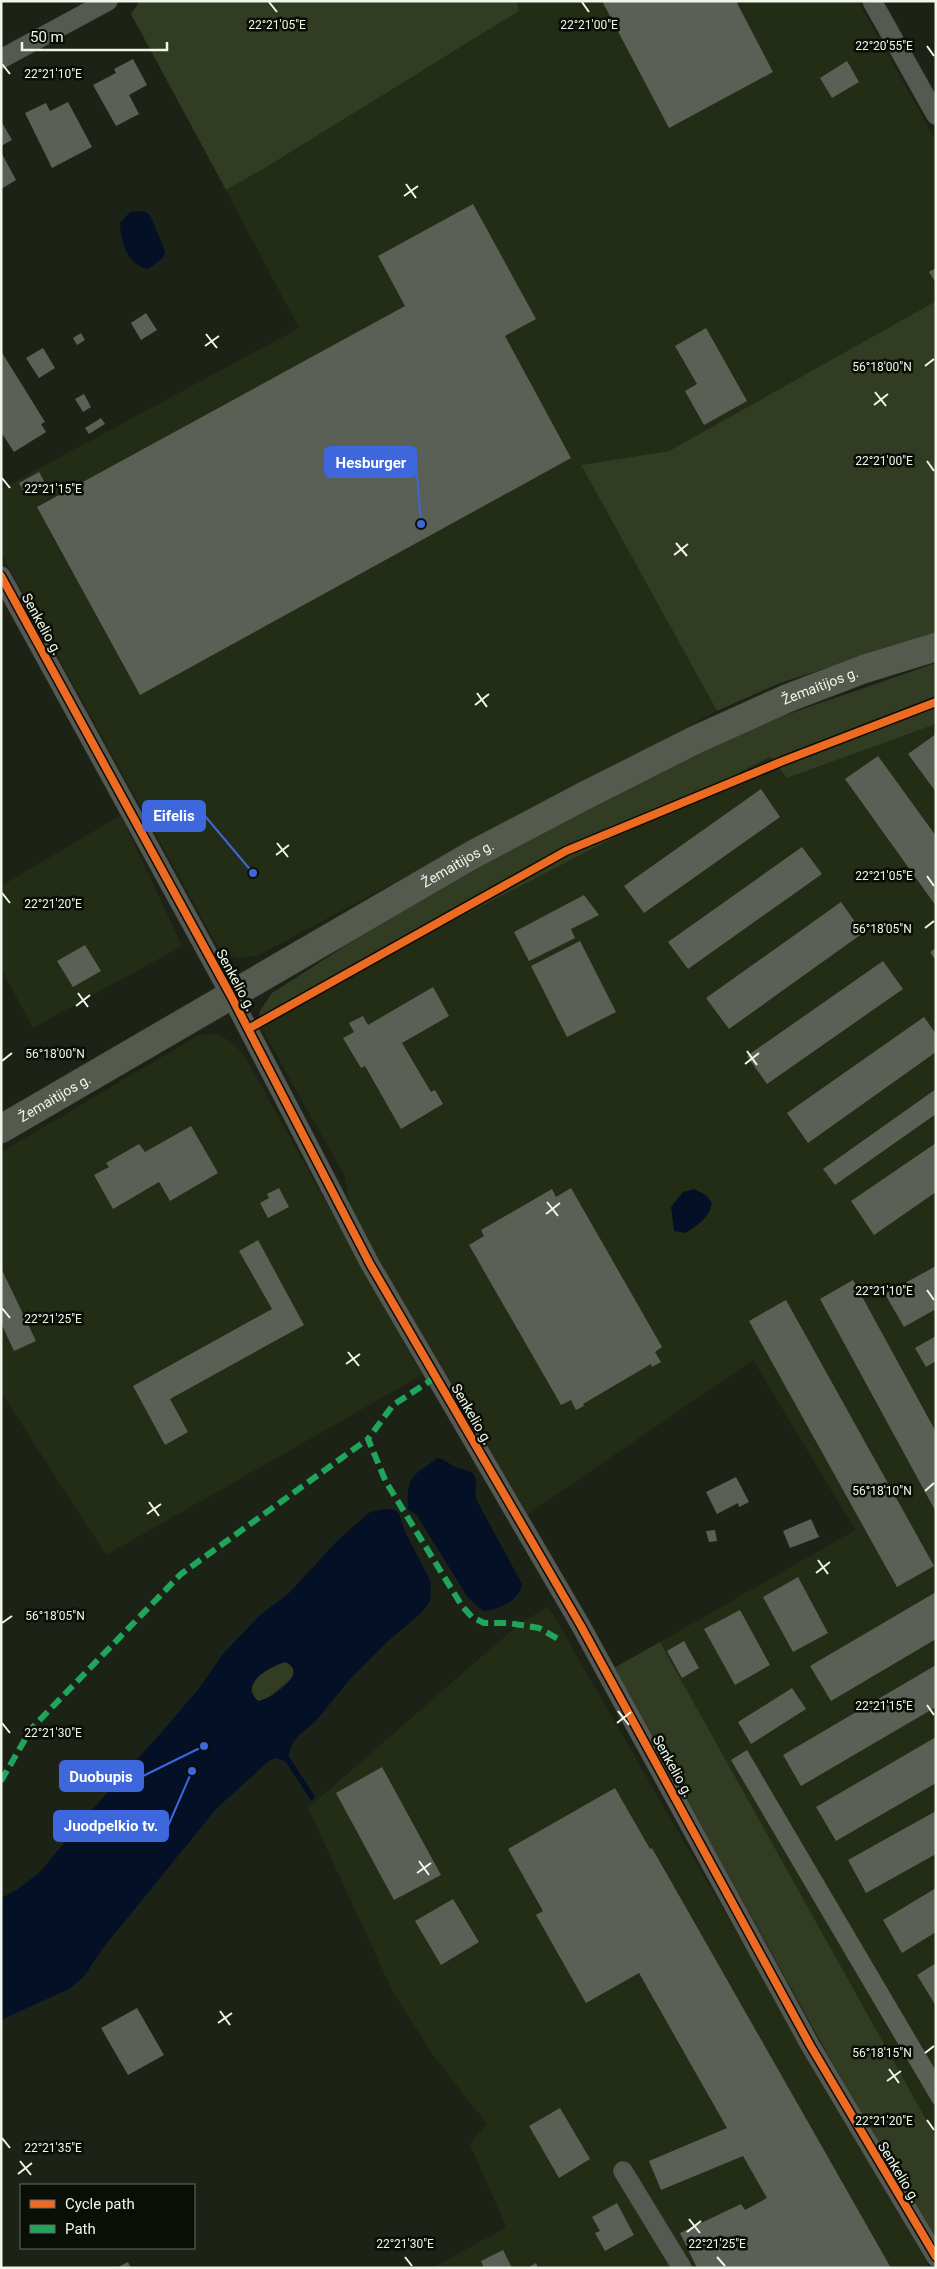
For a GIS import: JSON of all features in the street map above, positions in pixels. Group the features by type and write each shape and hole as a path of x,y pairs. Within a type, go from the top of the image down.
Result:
{"main road":[{"name":"Žemaitijos g.","path":"1,1129 472,855 652,761 788,698 864,669 936,647"}],"street":[{"path":"1,59 108,1"},
{"path":"872,1 936,115"},
{"name":"Senkelio g.","path":"1,576 231,996 370,1264 585,1633 810,2046 936,2257"},
{"path":"623,2171 682,2268"}],"shaded area":[{"path":"140,1 517,1 519,11 265,168 226,190 131,14"},
{"path":"517,1 858,1 936,141 936,301 669,451 581,465 717,711 257,956 238,958 225,953 215,942 1,553 1,489 299,328 226,190 265,168 519,11"},
{"path":"936,301 936,633 780,683 717,711 581,465 669,451"},
{"path":"936,663 936,724 787,778 770,757 258,1022 260,1011 272,993 424,895 646,778 777,718"},
{"path":"936,724 936,2137 660,1642 855,1530 753,1360 528,1514 396,1293 351,1207 344,1175 258,1022 770,757 787,778"},
{"path":"121,815 182,946 33,1028 1,968 1,886"},
{"path":"212,1034 223,1037 235,1045 246,1058 422,1375 106,1555 1,1392 1,1152 197,1036"},
{"path":"548,1606 930,2268 433,2268 506,2227 470,2144 487,2124 433,2055 394,1994 308,1808 517,1626"},
{"path":"660,1642 936,2137 936,2242 833,2064 614,1668"},
{"path":"285,1662 293,1665 295,1669 293,1677 266,1700 258,1701 253,1694 254,1682 265,1671"}],"water":[{"path":"144,211 150,215 165,251 163,258 148,269 135,263 126,252 120,223 130,212"},
{"path":"694,1189 706,1195 712,1203 711,1208 706,1217 685,1233 674,1231 671,1207 683,1192"},
{"path":"438,1458 474,1475 477,1501 522,1584 517,1596 507,1604 483,1611 467,1596 416,1514 408,1510 410,1483 416,1474"},
{"path":"386,1509 395,1510 399,1514 406,1534 431,1582 430,1602 420,1614 388,1641 351,1678 315,1722 298,1736 291,1746 288,1760 284,1761 277,1758 270,1760 216,1809 103,1948 85,1975 71,1988 1,2020 1,1898 17,1890 40,1872 82,1821 200,1687 223,1654 259,1616 289,1593 339,1539 370,1512","holes":["285,1662 292,1667 293,1673 286,1685 271,1696 258,1701 253,1694 252,1688 259,1676 272,1667"]}],"building":[{"path":"602,1 736,1 773,72 669,128"},
{"path":"133,59 147,85 129,95 139,114 116,126 93,85 116,73 114,69"},
{"path":"847,61 859,82 832,98 820,78"},
{"path":"68,102 92,147 52,168 25,113 46,103 50,111"},
{"path":"1,121 12,140 1,146"},
{"path":"1,152 16,180 1,189"},
{"path":"473,204 536,319 505,336 571,458 140,695 37,507 405,306 378,256"},
{"path":"936,268 936,283 929,272"},
{"path":"146,313 157,330 141,340 131,323"},
{"path":"706,328 747,401 704,425 685,391 697,384 675,346"},
{"path":"81,333 85,340 77,345 73,338"},
{"path":"43,348 55,368 39,378 26,358"},
{"path":"1,351 45,422 41,424 46,432 14,452 1,432"},
{"path":"84,394 91,407 83,412 75,399"},
{"path":"101,418 105,424 89,434 85,428"},
{"path":"39,472 44,481 24,492 19,483"},
{"path":"936,734 936,792 908,754"},
{"path":"878,756 936,836 936,906 845,779"},
{"path":"761,789 780,817 644,913 624,886"},
{"path":"802,847 822,874 688,969 668,942"},
{"path":"584,895 599,915 571,929 575,938 529,961 514,932"},
{"path":"841,902 863,933 729,1029 706,998"},
{"path":"580,941 616,1012 567,1037 531,966"},
{"path":"85,945 101,971 73,987 57,961"},
{"path":"936,948 936,961 930,952"},
{"path":"883,961 903,989 767,1084 747,1056"},
{"path":"433,987 449,1016 402,1043 431,1092 435,1090 443,1104 401,1129 365,1066 361,1068 343,1038 354,1032 349,1023 363,1016 368,1025"},
{"path":"924,1017 936,1034 936,1052 808,1143 787,1113"},
{"path":"936,1089 936,1114 835,1185 823,1169"},
{"path":"191,1126 218,1173 170,1201 159,1182 113,1209 94,1175 109,1167 106,1163 139,1144 145,1152"},
{"path":"936,1143 936,1192 874,1235 851,1201"},
{"path":"279,1188 289,1207 268,1218 260,1203 269,1198 267,1194"},
{"path":"571,1188 662,1347 655,1352 661,1362 652,1367 651,1364 576,1410 571,1400 561,1405 469,1245 484,1236 481,1230 552,1189 556,1197"},
{"path":"258,1240 304,1325 170,1399 188,1432 165,1445 133,1386 272,1309 239,1251"},
{"path":"936,1266 936,1309 904,1327 885,1294"},
{"path":"1,1268 36,1341 14,1351 1,1323"},
{"path":"853,1280 936,1432 936,1512 820,1299"},
{"path":"786,1300 934,1566 897,1587 749,1321"},
{"path":"936,1336 936,1361 926,1367 915,1348"},
{"path":"736,1477 749,1502 739,1507 738,1503 717,1514 706,1492"},
{"path":"811,1519 819,1537 790,1548 783,1531"},
{"path":"715,1530 717,1541 709,1542 706,1531"},
{"path":"798,1577 828,1633 793,1652 763,1597"},
{"path":"936,1592 936,1639 831,1701 810,1666"},
{"path":"740,1610 770,1665 735,1685 704,1629"},
{"path":"684,1641 699,1668 682,1678 667,1651"},
{"path":"936,1665 936,1707 801,1786 783,1755"},
{"path":"792,1688 806,1709 751,1744 738,1722"},
{"path":"936,1737 936,1783 836,1841 816,1807"},
{"path":"747,1750 936,2071 936,2103 934,2105 731,1760"},
{"path":"382,1767 441,1875 394,1900 336,1793"},
{"path":"615,1788 650,1849 652,1848 891,2268 697,2268 680,2233 741,2204 745,2210 767,2198 743,2156 661,2190 649,2161 727,2128 639,1973 586,2003 536,1915 543,1911 508,1849"},
{"path":"936,1811 936,1854 866,1893 848,1860"},
{"path":"936,1888 936,1932 902,1953 883,1920"},
{"path":"453,1899 479,1942 441,1965 415,1921"},
{"path":"936,1963 936,2006 917,1975"},
{"path":"137,2008 164,2055 128,2075 101,2028"},
{"path":"560,2108 590,2159 559,2178 529,2126"},
{"path":"617,2203 634,2235 605,2251 595,2233 600,2231 592,2217"},
{"path":"503,2250 512,2268 484,2268 481,2261"},
{"path":"128,2262 131,2268 116,2268"},
{"path":"536,2263 538,2268 527,2268"}],"waterway":[{"path":"288,1760 312,1797"}],"marked path":[{"path":"436,1377 393,1405 368,1439 386,1482 462,1606 472,1617 484,1623 508,1623 539,1628 560,1640"},
{"path":"1,1781 31,1729 181,1574 368,1439"}],"cycle path":[{"path":"1,576 231,996 370,1264 581,1626 810,2045 936,2257"},
{"path":"248,1029 566,851 783,761 936,702"}],"place":[{"name":"Hesburger","path":"421,524"},
{"name":"Eifelis","path":"253,873"},
{"name":"Duobupis","path":"204,1746"},
{"name":"Juodpelkio tv.","path":"192,1771"}]}
